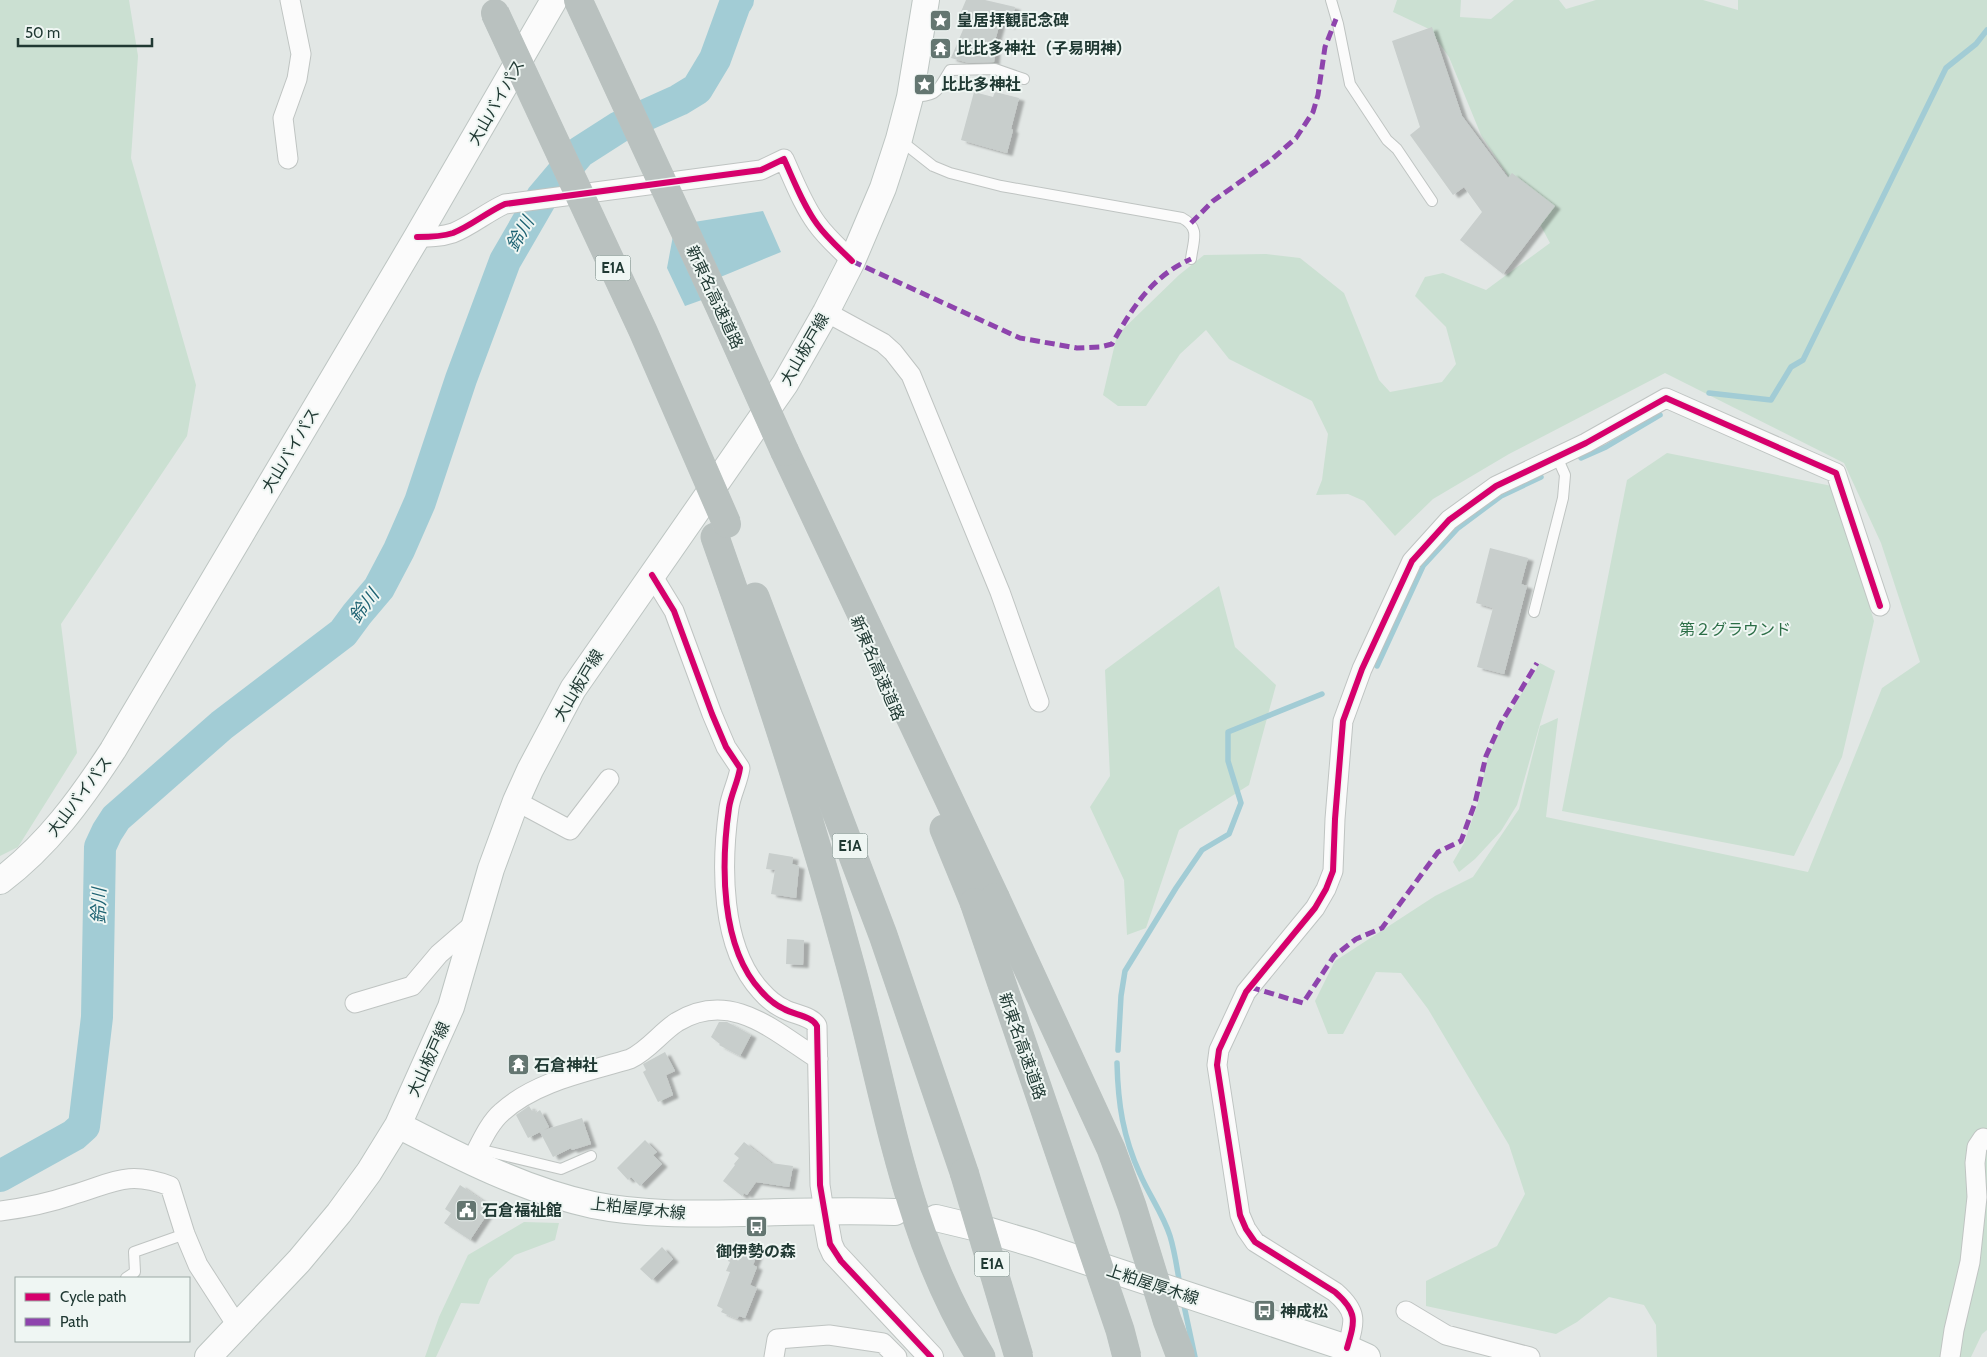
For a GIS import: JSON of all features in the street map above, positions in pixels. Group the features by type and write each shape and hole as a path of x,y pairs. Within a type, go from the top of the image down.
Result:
{"highway":[{"name":"新東名高速道路","path":"578,0 720,307 785,452 889,694 985,900 1127,1357"},
{"name":"E1A","path":"492,7 643,331 883,934 964,1172 1019,1357"},
{"path":"721,531 749,633 803,801 850,963 914,1209 927,1250 948,1299 981,1357"},
{"path":"985,900 1111,1149 1132,1206 1167,1320 1181,1357"}],"main road":[{"name":"大山バイパス","path":"0,881 34,852 59,825 84,794 114,750 417,237 554,0"},
{"name":"大山板戸線","path":"208,1357 299,1261 339,1213 374,1165 398,1125 451,1007 491,869 516,801 573,689 785,384 826,312 852,261 884,188 899,139 910,97 926,0"},
{"name":"上粕屋厚木線","path":"398,1125 475,1155 528,1186 594,1205 678,1214 824,1211 895,1212"},
{"name":"上粕屋厚木線","path":"936,1218 1034,1244 1357,1353"}],"street":[{"path":"288,159 283,118 297,80 301,54 290,0"},
{"path":"417,237 435,237 453,233 491,210 505,204 760,170 784,159 804,202 817,224 852,261"},
{"path":"826,312 883,343 902,362 911,375 1000,592 1039,702"},
{"path":"1357,1353 1352,1311 1345,1301 1335,1292 1255,1242 1246,1229 1240,1215 1217,1078 1218,1050 1246,992 1315,908 1326,889 1333,871 1343,721 1362,668 1412,561 1449,520 1496,486 1586,443 1666,398 1836,473 1880,606"},
{"path":"652,575 674,610 712,714 726,747 740,768 729,808 724,862 726,902 737,949 750,978 769,1000 786,1010 815,1022 818,1030 820,1185 830,1244 834,1253 931,1357"},
{"path":"516,801 570,830 609,779"},
{"path":"355,1003 412,986 439,954 476,922"},
{"path":"475,1155 500,1113 518,1100 553,1082 630,1060 640,1054 675,1023 698,1011 732,1010 747,1015 818,1059"},
{"path":"1950,1357 1954,1330 1970,1262 1977,1197 1975,1163 1977,1147 1982,1138"},
{"path":"0,1211 21,1209 73,1195 102,1184 134,1177 170,1186 185,1234 198,1265 238,1327"},
{"path":"1406,1311 1446,1335 1530,1357"},
{"path":"774,1357 777,1339 829,1335 883,1343 896,1357"}],"lane":[{"path":"1331,0 1338,24 1350,84 1386,140 1397,149 1432,202"},
{"path":"910,97 930,96 938,89 950,70 995,69 1024,79"},
{"path":"899,139 933,166 950,173 1000,186 1182,218 1191,223 1195,230 1191,259"},
{"path":"1534,612 1563,498 1565,474 1558,457"},
{"path":"475,1155 561,1169 591,1156"},
{"path":"128,1277 135,1272 134,1252 185,1234"}],"green space":[{"path":"0,0 129,0 138,56 131,158 196,385 187,436 61,624 77,753 18,847 0,856"},
{"path":"1397,0 1461,0 1460,17 1491,19 1514,0 1559,0 1566,9 1596,0 1703,0 1738,10 1738,0 1987,0 1987,1330 1982,1334 1971,1357 1657,1357 1656,1325 1644,1305 1609,1297 1577,1322 1556,1334 1426,1306 1426,1281 1497,1246 1525,1194 1509,1145 1428,1009 1401,973 1376,972 1343,1034 1328,1034 1315,1001 1335,961 1435,896 1473,877 1519,809 1540,726 1558,718 1546,817 1808,872 1882,688 1920,662 1881,543 1844,463 1665,373 1509,454 1433,499 1395,536 1364,501 1348,494 1316,495 1322,480 1328,434 1312,401 1229,359 1206,330 1180,354 1146,406 1118,406 1103,395 1117,335 1179,275 1204,255 1266,254 1300,258 1344,293 1379,380 1390,392 1442,382 1456,364 1446,327 1415,296 1425,277 1443,273 1486,290 1550,243 1481,135 1449,57 1429,29 1393,12"},
{"name":"第２グラウンド","path":"1667,453 1832,486 1874,621 1842,757 1794,856 1562,811 1627,480"},
{"path":"1219,586 1235,647 1276,685 1249,785 1179,830 1146,928 1127,935 1124,880 1090,807 1110,776 1105,670"},
{"path":"1540,663 1555,671 1517,805 1501,831 1475,859 1459,872 1453,862 1464,843 1478,803 1488,756 1504,723"},
{"path":"524,1222 559,1223 555,1240 515,1255 489,1279 479,1304 461,1303 436,1357 425,1357 439,1317 468,1255"}],"water":[{"path":"763,211 781,252 718,278 724,292 685,306 667,268 675,225"}],"building":[{"path":"966,0 985,0 1015,7 1010,26 1000,23 992,51 995,51 994,62 969,63 951,58 965,25 957,21"},
{"path":"1432,27 1462,116 1508,178 1512,173 1555,206 1503,274 1460,240 1482,212 1464,187 1453,195 1410,135 1420,127 1392,41"},
{"path":"974,92 993,97 995,92 1019,98 1007,153 961,140"},
{"path":"1490,548 1528,558 1521,584 1527,586 1504,674 1477,667 1493,608 1476,603"},
{"path":"769,853 793,857 792,864 799,866 796,898 771,894 775,870 766,869"},
{"path":"787,939 804,940 803,965 786,964"},
{"path":"719,1022 727,1022 751,1035 740,1056 719,1045 711,1037"},
{"path":"665,1052 675,1071 666,1075 673,1095 658,1102 643,1072 646,1070 643,1064"},
{"path":"529,1106 536,1113 540,1110 549,1127 544,1130 582,1118 591,1144 572,1150 571,1148 553,1157 540,1132 528,1138 516,1115"},
{"path":"645,1140 657,1152 653,1155 662,1164 640,1186 631,1177 628,1180 617,1168"},
{"path":"744,1142 771,1163 793,1166 789,1187 756,1182 747,1195 744,1193 742,1196 723,1181 739,1158 734,1154"},
{"path":"460,1185 492,1207 470,1240 444,1223 451,1213 445,1209"},
{"path":"734,1246 757,1255 753,1265 757,1267 750,1285 757,1288 745,1318 739,1316 737,1319 721,1312 723,1309 717,1306 730,1272 726,1271"},
{"path":"662,1247 673,1259 652,1280 640,1269"}],"waterway":[{"name":"鈴川","path":"0,1176 74,1135 84,1126 97,1017 100,847 107,832 116,818 222,725 343,633 379,588 399,550 420,502 461,379 505,261 542,197 580,152 619,127 679,100 697,89 715,59 738,0"},
{"path":"1709,393 1771,400 1791,367 1803,360 1946,68 1976,44 1987,30"},
{"path":"1581,458 1606,447 1660,415"},
{"path":"1377,666 1423,566 1458,528 1501,496 1541,477"},
{"path":"1118,1050 1121,996 1125,971 1176,888 1202,850 1229,834 1241,803 1228,761 1228,732 1322,694"},
{"path":"1117,1063 1120,1106 1129,1147 1170,1236 1180,1285"},
{"path":"1183,1301 1195,1357"}],"marked path":[{"path":"1191,223 1213,201 1271,160 1296,138 1313,112 1318,95 1325,47 1336,19"},
{"path":"852,261 1020,338 1077,348 1100,347 1112,344 1144,294 1165,274 1191,259"},
{"path":"1250,987 1303,1003 1334,956 1356,939 1382,928 1438,852 1461,841 1475,803 1486,756 1501,723 1537,663"}],"cycle path":[{"path":"417,237 440,236 453,233 505,204 761,170 784,159 812,217 825,234 852,261"},
{"path":"1347,1348 1353,1324 1353,1317 1348,1305 1335,1292 1255,1242 1246,1229 1240,1215 1217,1065 1219,1050 1246,992 1315,908 1326,889 1333,871 1343,721 1362,669 1412,561 1449,520 1496,486 1586,443 1666,398 1836,473 1880,606"},
{"path":"652,575 674,611 712,714 726,747 740,768 729,808 725,854 727,904 731,929 738,952 748,973 769,999 788,1011 811,1020 817,1026 820,1185 830,1244 841,1261 931,1357"}],"place":[{"name":"皇居拝観記念碑","path":"941,20"},
{"name":"比比多神社（子易明神）","path":"940,48"},
{"name":"比比多神社","path":"925,84"},
{"name":"石倉神社","path":"518,1065"},
{"name":"石倉福祉館","path":"466,1210"},
{"name":"御伊勢の森","path":"756,1227"},
{"name":"神成松","path":"1264,1311"}]}
